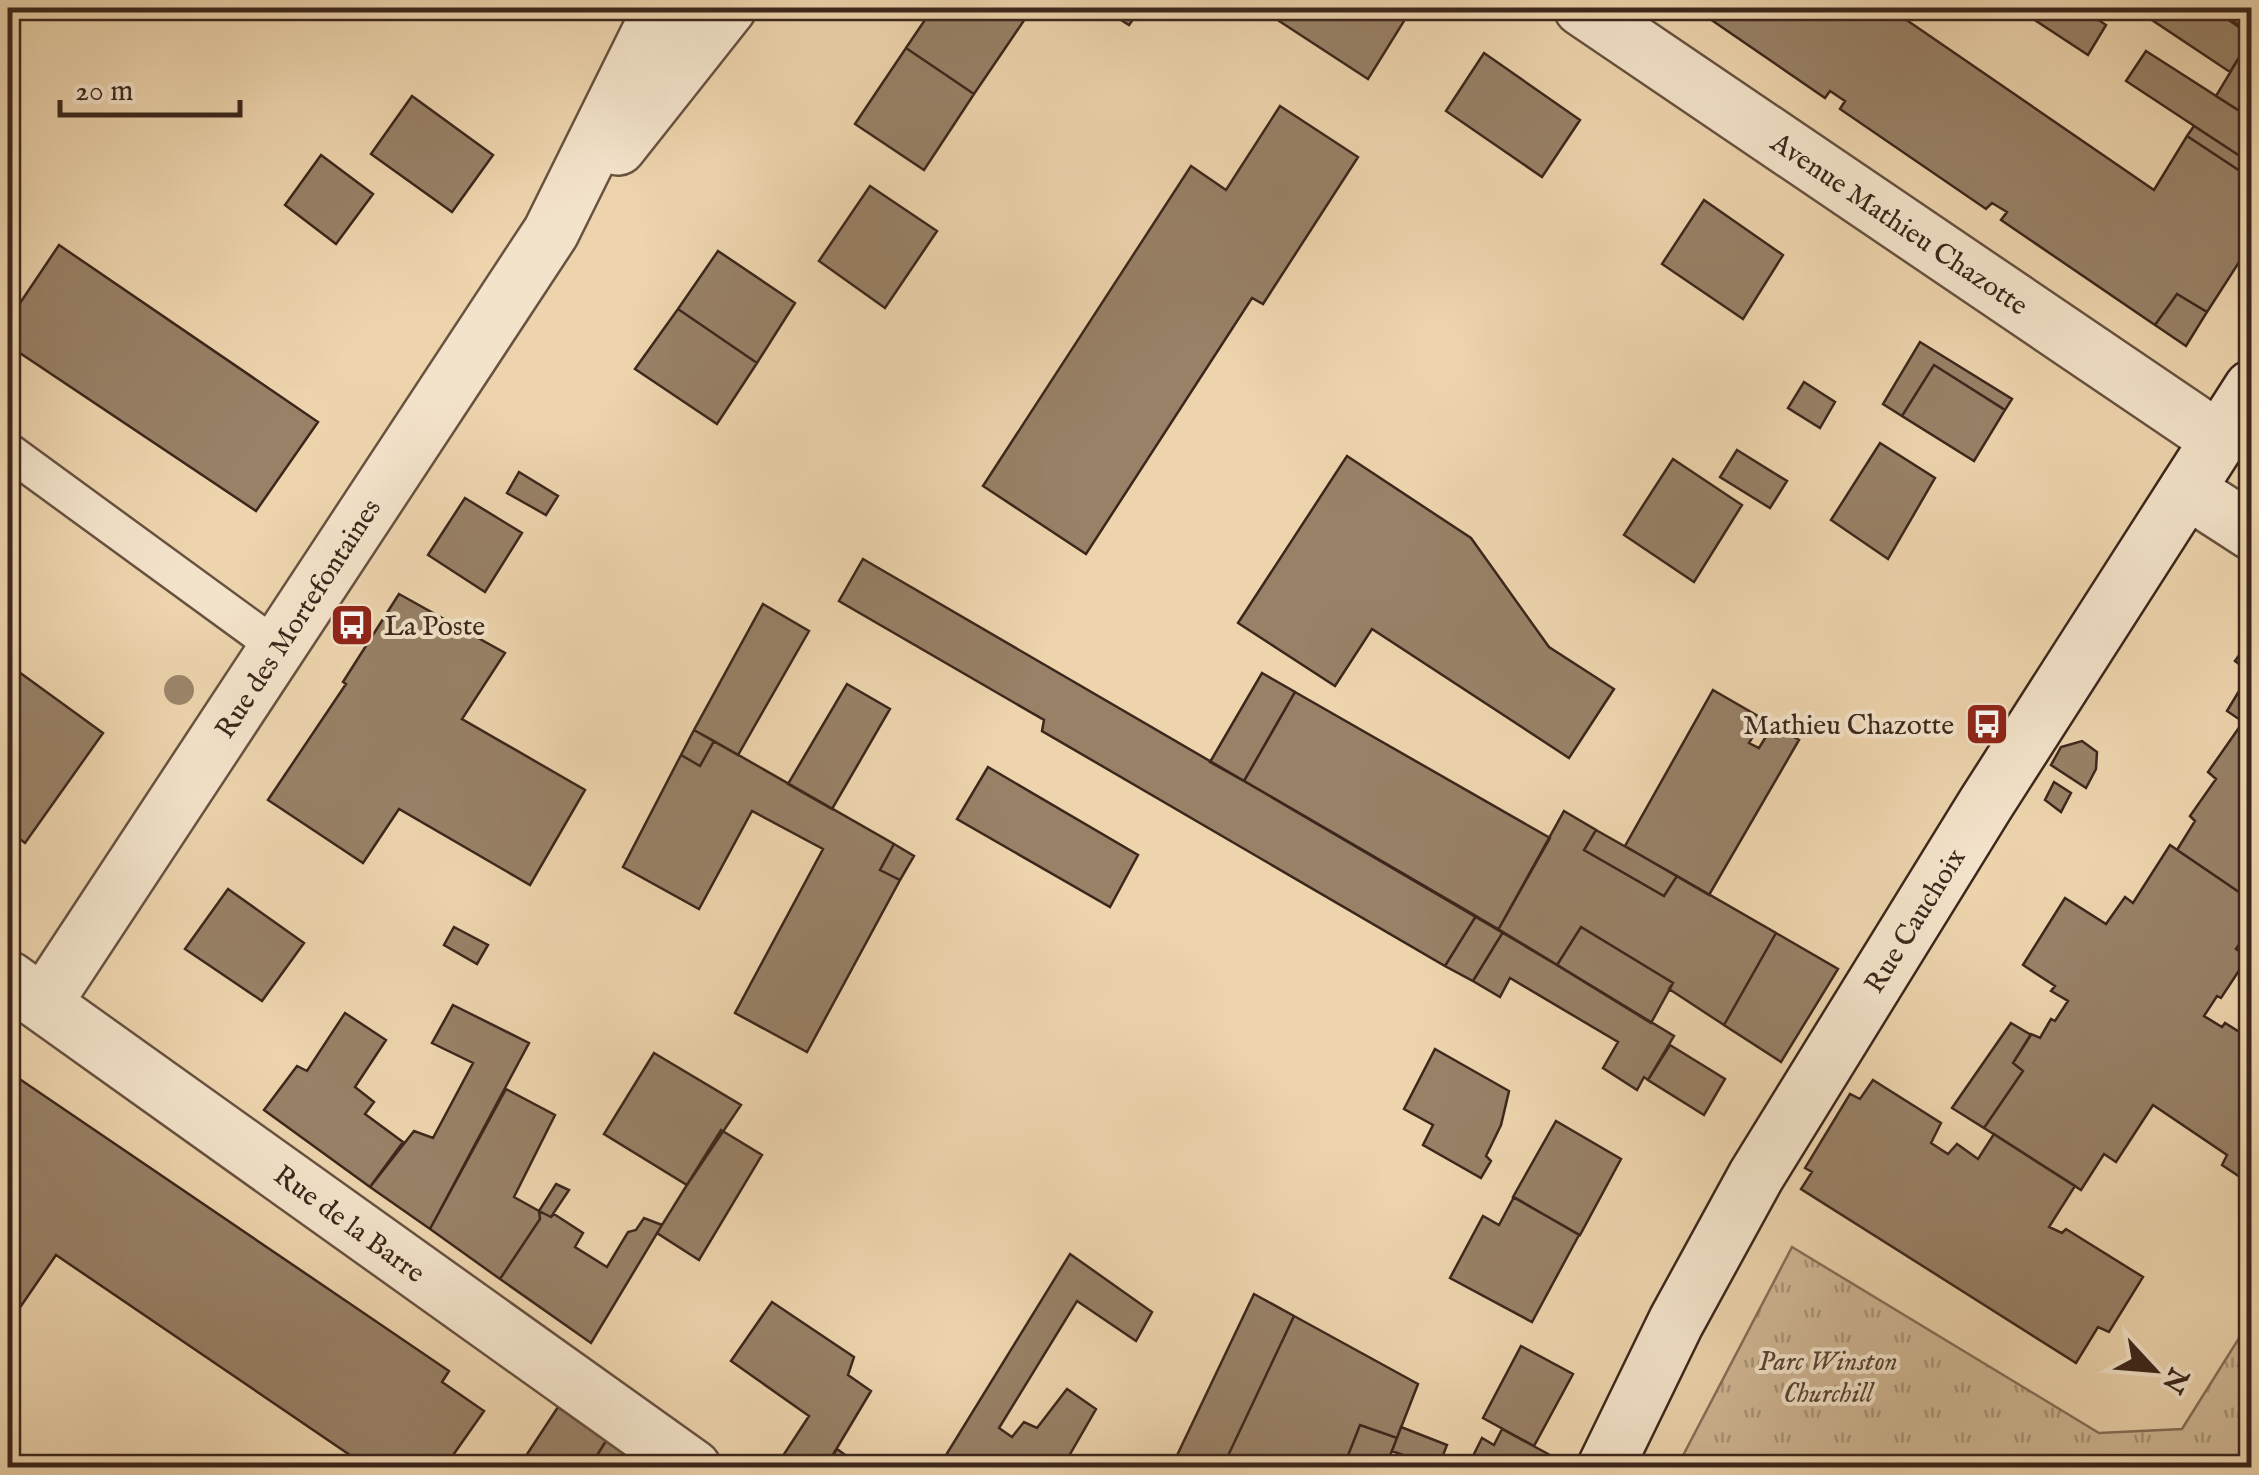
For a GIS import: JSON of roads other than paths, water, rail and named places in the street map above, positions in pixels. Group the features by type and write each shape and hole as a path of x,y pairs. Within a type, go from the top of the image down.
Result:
{"street":[{"name":"Rue des Mortefontaines","path":"551,232 662,8"},
{"name":"Rue des Mortefontaines","path":"25,992 278,648 551,232 728,8"},
{"name":"Avenue Mathieu Chazotte","path":"1582,8 2218,439"},
{"name":"Rue Cauchoix","path":"1604,1468 1676,1322 1756,1176 1985,805 2252,388"},
{"path":"2187,490 2252,532"},
{"name":"Rue de la Barre","path":"25,992 692,1468"}],"lane":[{"path":"8,452 278,648"}],"place":[{"name":"La Poste","path":"352,625"},
{"name":"Mathieu Chazotte","path":"1987,724"}],"park label":[{"name":"Parc Winston Churchill","path":"1828,1376"}]}
